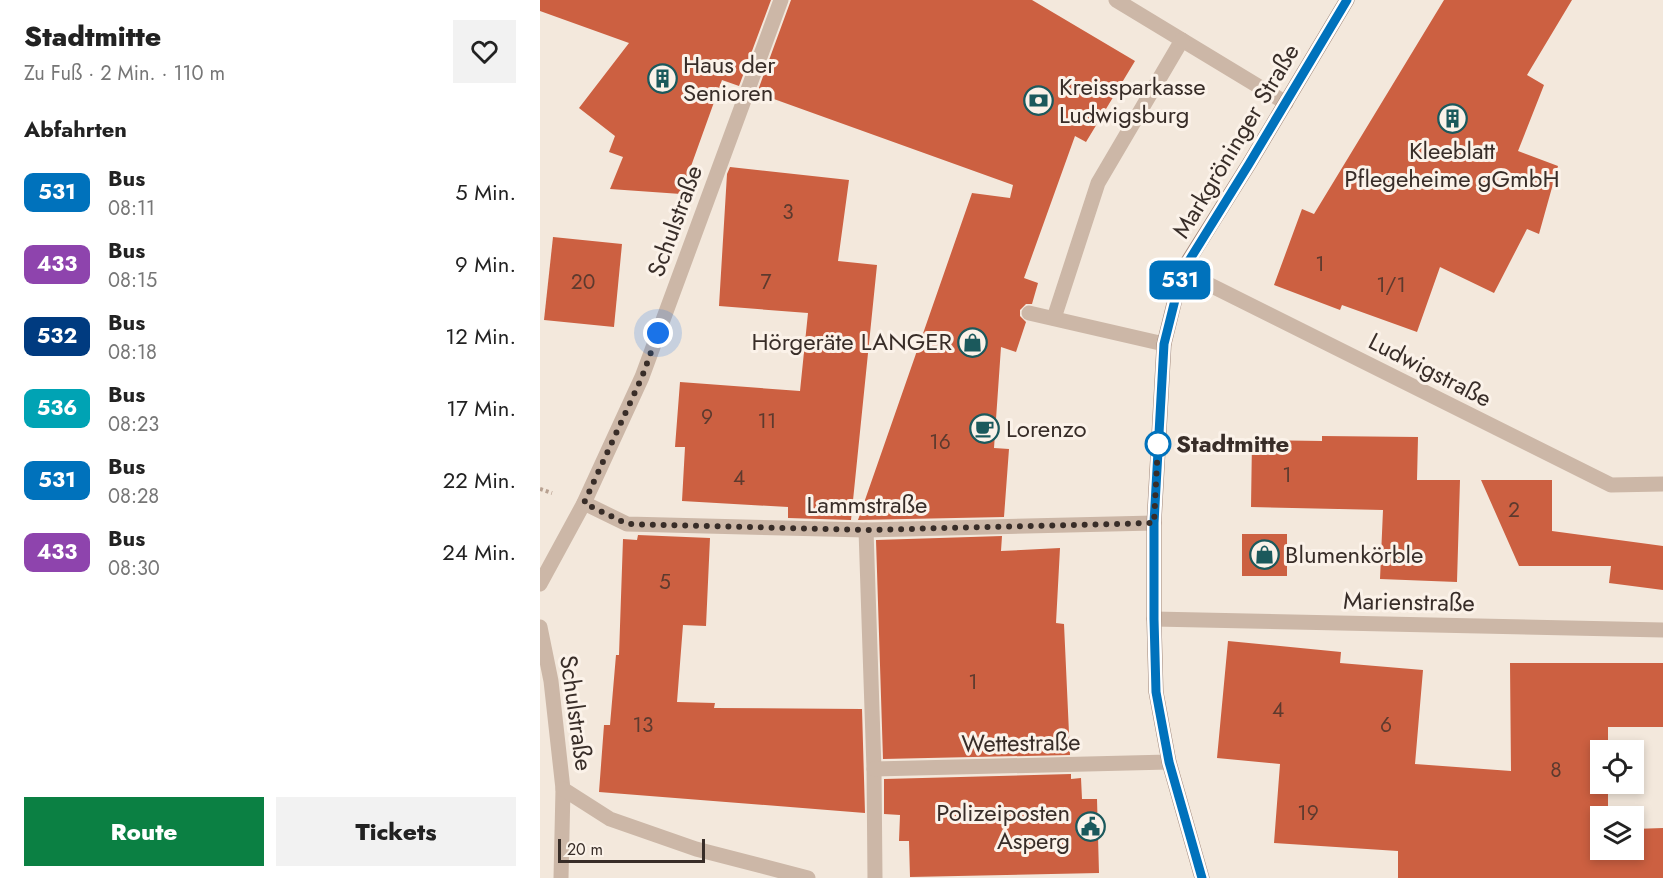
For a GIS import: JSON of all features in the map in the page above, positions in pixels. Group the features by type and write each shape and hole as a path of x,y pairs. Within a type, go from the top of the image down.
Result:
{"main road":[{"name":"Markgröninger Straße","path":"1202,878 1169,762 1156,692 1154,523 1164,344 1182,272 1347,0"}],"street":[{"name":"Schulstraße","path":"540,584 584,503 642,377 781,0"},
{"path":"1116,0 1286,102"},
{"path":"1054,318 1098,183 1182,40"},
{"name":"Ludwigstraße","path":"1182,272 1611,485 1663,484"},
{"path":"1029,313 1164,344"},
{"name":"Lammstraße","path":"584,503 627,524 866,530 1154,523"},
{"path":"866,530 874,769 875,878"},
{"name":"Marienstraße","path":"1154,619 1663,630"},
{"name":"Schulstraße","path":"540,627 551,681 563,789 561,878"},
{"name":"Wettestraße","path":"874,769 1169,762"},
{"path":"563,789 610,819 696,849 808,878"}],"building":[{"name":"Haus der Senioren","path":"540,0 771,0 739,86 722,80 681,194 610,189 623,157 609,152 615,136 579,108 629,43 540,11"},
{"path":"791,0 1032,0 1135,61 1086,142 1075,136 1024,278 1038,283 1032,304 1026,304 1020,310 1020,316 1026,322 1016,352 1001,347 994,448 1009,449 1004,517 858,520 972,193 1010,198 1013,185 757,93"},
{"path":"1444,0 1572,0 1527,75 1544,85 1518,151 1558,166 1539,234 1527,229 1494,293 1440,267 1417,332 1342,305 1340,310 1274,285 1302,209 1314,214"},
{"path":"730,167 849,180 838,261 877,265 851,520 788,518 788,507 682,501 685,447 675,447 680,382 800,391 808,313 719,306 727,174"},
{"path":"553,237 622,244 614,327 544,320"},
{"path":"1322,436 1418,437 1417,480 1460,480 1457,582 1380,579 1383,510 1251,507 1252,440 1322,441"},
{"path":"1481,480 1552,480 1552,531 1663,546 1663,590 1609,583 1611,566 1519,566"},
{"name":"Blumenkörble","path":"1242,534 1287,534 1287,576 1242,576"},
{"path":"638,535 710,538 706,626 683,625 677,702 715,703 714,708 862,709 865,813 599,792 604,725 610,725 616,655 619,655 623,539 637,540"},
{"path":"1002,536 1001,551 1060,548 1056,623 1064,624 1070,755 883,759 876,540"},
{"path":"1228,641 1341,652 1340,663 1423,670 1415,764 1511,771 1510,663 1663,663 1663,727 1608,727 1608,740 1590,740 1590,794 1608,794 1608,806 1590,806 1590,860 1644,860 1644,829 1663,828 1663,878 1398,878 1398,851 1274,843 1280,764 1217,758"},
{"path":"1071,774 1071,779 1081,778 1082,799 1097,799 1099,873 910,877 909,841 899,841 900,815 884,814 884,779"}],"bus line":[{"name":"531","path":"1202,878 1169,762 1156,692 1154,523 1164,344 1182,272 1347,0"}],"place":[{"name":"Haus der Senioren","path":"662,79"},
{"name":"Kreissparkasse Ludwigsburg","path":"1038,101"},
{"name":"Kleeblatt Pflegeheime gGmbH","path":"1452,118"},
{"name":"Hörgeräte LANGER","path":"973,342"},
{"name":"Lorenzo","path":"985,429"},
{"name":"Stadtmitte","path":"1158,444"},
{"name":"Blumenkörble","path":"1264,555"},
{"name":"Polizeiposten Asperg","path":"1091,827"}],"route":[{"path":"658,333 642,377 584,503 627,524 866,530 1154,523 1158,444"}]}
